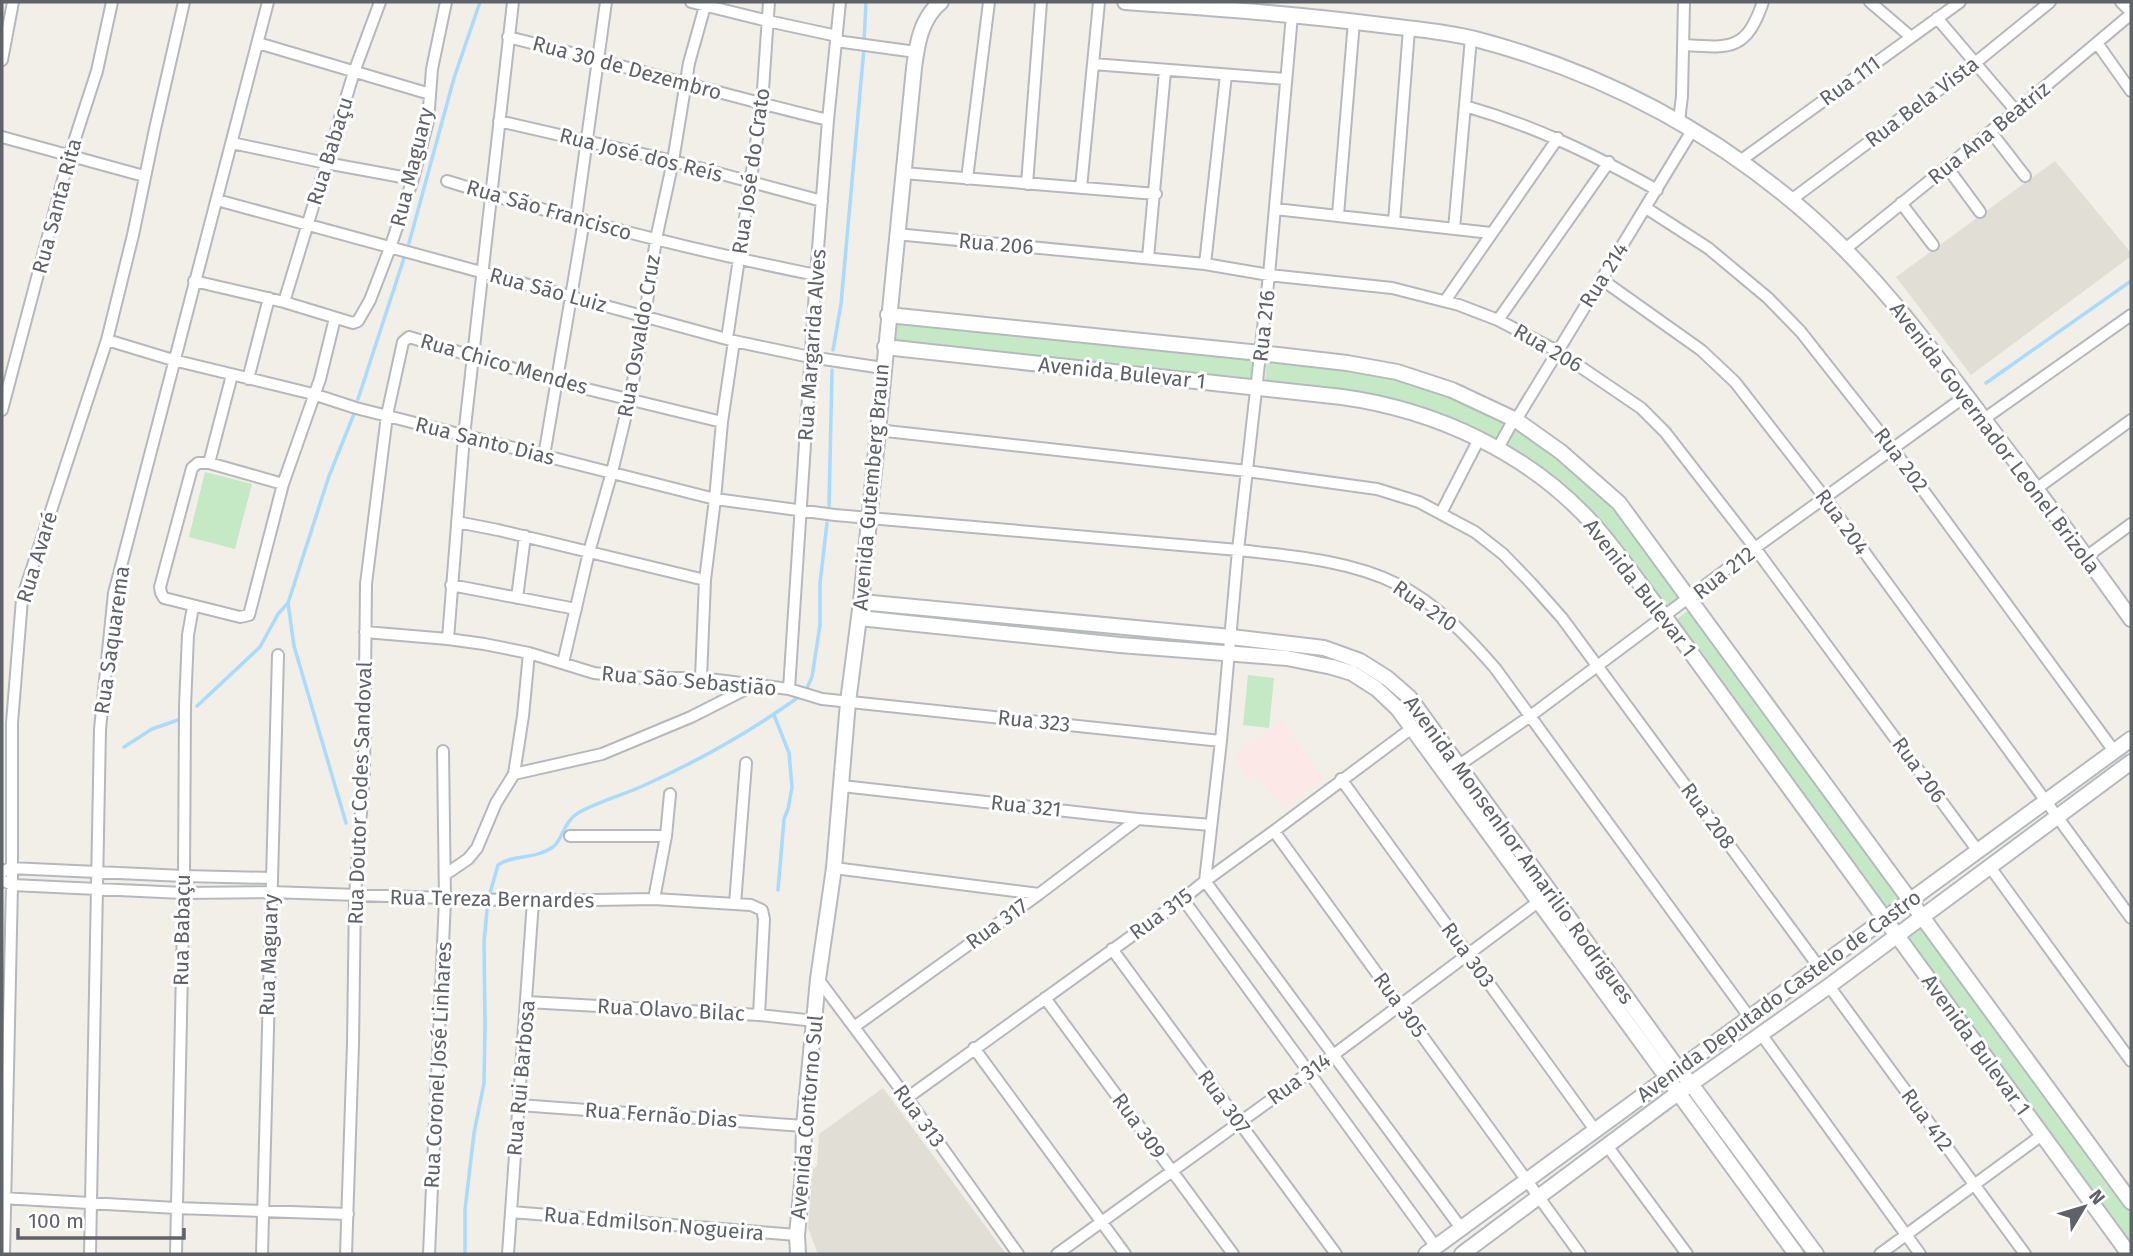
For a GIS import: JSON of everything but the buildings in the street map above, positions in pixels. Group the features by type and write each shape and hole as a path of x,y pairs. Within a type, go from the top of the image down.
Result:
{"street":[{"path":"2,60 13,2"},
{"name":"Rua Santa Rita","path":"2,410 69,157 97,71 112,2"},
{"name":"Rua Avaré","path":"4,1254 6,870 12,723 22,600 107,340 184,2"},
{"name":"Rua Saquarema","path":"90,1254 100,729 114,593 268,2"},
{"name":"Rua Babaçu","path":"284,302 354,72 380,2"},
{"name":"Rua Maguary","path":"335,318 353,323 363,316 390,248 414,179 428,121 430,93 446,2"},
{"path":"448,639 472,356 493,195 513,2"},
{"path":"544,456 571,296 597,58 606,2"},
{"path":"691,2 836,38 916,52"},
{"name":"Rua José do Crato","path":"701,678 705,580 739,260 762,104 769,2"},
{"name":"Rua Margarida Alves","path":"789,689 816,275 840,2"},
{"name":"Avenida Gutemberg Braun","path":"818,979 834,868 848,702 861,602 916,52 929,15 941,2"},
{"path":"967,179 989,2"},
{"path":"1027,184 1041,2"},
{"path":"1081,188 1099,2"},
{"name":"Avenida Governador Leonel Brizola","path":"1125,2 1292,15 1471,38 1548,60 1590,76 1693,129 1791,200 1844,250 1914,328 1967,395 2131,619"},
{"path":"1679,121 1684,2"},
{"path":"1684,46 1725,46 1739,42 1754,26 1763,2"},
{"path":"1870,2 1911,37"},
{"name":"Rua 111","path":"1740,161 1960,2"},
{"name":"Rua Bela Vista","path":"1791,200 1975,63 2050,2"},
{"path":"2121,2 2131,13"},
{"name":"Rua Osvaldo Cruz","path":"563,663 630,398 656,239 673,161 692,50 705,6"},
{"name":"Rua Ana Beatriz","path":"1844,250 1991,132 2131,13"},
{"name":"Rua 216","path":"1205,881 1238,550 1258,387 1292,15"},
{"path":"1937,18 2016,111"},
{"path":"1338,215 1354,22"},
{"path":"1394,222 1409,29"},
{"name":"Rua 30 de Dezembro","path":"508,37 828,120"},
{"path":"1454,229 1471,38"},
{"path":"258,43 430,93"},
{"path":"2096,43 2131,91"},
{"path":"1093,64 1285,79"},
{"path":"1148,258 1156,194 1165,71"},
{"path":"1205,264 1226,75"},
{"path":"1465,106 1558,138 1609,162 1657,190"},
{"name":"Rua José dos Reís","path":"499,121 673,161 822,201"},
{"name":"Rua 214","path":"1498,448 1693,129"},
{"path":"1991,132 2025,176"},
{"path":"2,137 144,176"},
{"path":"1446,301 1558,138"},
{"path":"232,143 414,179"},
{"path":"1498,320 1609,162"},
{"path":"1947,167 1980,212"},
{"path":"903,173 1156,194"},
{"name":"Rua São Francisco","path":"447,181 656,239 739,260 816,275"},
{"name":"Rua São Luiz","path":"216,200 731,340 810,357 883,368"},
{"path":"1901,203 1933,245"},
{"name":"Rua 202","path":"1646,208 1709,248 1768,298 1801,332 1894,449 2114,751"},
{"path":"1275,209 1491,233"},
{"name":"Rua 206","path":"896,234 1205,264 1269,275 1392,288 1446,301 1498,320 1557,351 1632,401 1665,432 1755,548 1978,851"},
{"name":"Rua 204","path":"1601,279 1701,350 1735,382 1825,498 2131,918"},
{"path":"194,281 284,302 335,318 320,379 283,484 249,615 245,617 193,607 164,598 160,587 192,468 198,463 209,463 283,484"},
{"path":"248,379 268,298"},
{"path":"1984,419 2131,314"},
{"name":"Avenida Bulevar 1","path":"888,315 1261,353 1397,372 1452,390 1515,420 1561,452 1619,503 2131,1202"},
{"name":"Rua Chico Mendes","path":"409,337 558,382 722,422"},
{"name":"Rua Doutor Codes Sandoval","path":"346,1254 355,896 363,771 366,584 387,415 403,342 409,337"},
{"name":"Rua Santo Dias","path":"107,340 173,360 313,394 356,408 715,499 869,517"},
{"name":"Avenida Bulevar 1","path":"885,347 1258,387 1387,405 1449,424 1498,448 1548,483 1593,524 1665,617 2129,1254"},
{"path":"209,463 232,375"},
{"name":"Rua 212","path":"1446,774 1529,717 1755,548 1967,395"},
{"path":"2036,489 2131,420"},
{"path":"877,430 1247,471 1377,489 1419,502 1475,532 1503,554 1562,618 1597,665"},
{"path":"1441,513 1479,439"},
{"name":"Rua 210","path":"869,517 1297,557 1370,573 1396,583 1440,612 1495,668 1750,1018"},
{"path":"457,522 705,580"},
{"path":"2087,556 2131,524"},
{"path":"517,598 526,536"},
{"path":"451,585 576,609"},
{"name":"Avenida Monsenhor Amarilio Rodrigues","path":"861,602 1324,648 1360,660 1387,678 1409,697 1459,765 1673,1074 1678,1093 1796,1254"},
{"name":"Rua Babaçu","path":"176,1254 186,706 188,635 193,607"},
{"name":"Avenida Monsenhor Amarilio Rodrigues","path":"859,618 1120,646 1287,658 1352,673 1377,689 1412,727 1538,902 1673,1074 1692,1084 1816,1254"},
{"name":"Rua São Sebastião","path":"365,632 448,639 529,653 594,673 701,678 789,689 822,699 848,702"},
{"path":"446,874 468,859 477,849 495,803 514,774 529,653"},
{"name":"Rua Maguary","path":"262,1254 278,655"},
{"name":"Rua 208","path":"1597,665 1819,967"},
{"path":"514,774 602,754 691,717 754,685"},
{"name":"Rua 323","path":"848,702 1221,741"},
{"name":"Rua 315","path":"907,1098 1183,899 1412,727"},
{"name":"Avenida Deputado Castelo de Castro","path":"1431,1250 2131,739"},
{"name":"Rua Coronel José Linhares","path":"429,1254 446,874 443,751"},
{"path":"735,904 746,763"},
{"name":"Avenida Deputado Castelo de Castro","path":"1469,1252 1678,1093 1829,986 2057,816 2129,767"},
{"name":"Rua 303","path":"1341,779 1595,1130"},
{"name":"Rua 321","path":"842,786 1211,825"},
{"path":"654,899 666,836 670,794"},
{"name":"Rua 317","path":"855,1027 1138,819"},
{"name":"Rua 305","path":"1274,831 1538,1197"},
{"path":"570,836 666,836"},
{"path":"1990,867 2131,1061"},
{"path":"834,868 1039,894"},
{"path":"6,870 272,878"},
{"path":"1205,881 1461,1228"},
{"name":"Rua Tereza Bernardes","path":"7,882 183,893 271,892 445,900 654,899 751,905 762,910 764,919 758,1014"},
{"path":"1183,899 1431,1250"},
{"name":"Rua Rui Barbosa","path":"508,1254 533,901"},
{"name":"Rua 314","path":"1057,1254 1332,1056 1538,902"},
{"name":"Rua 307","path":"1112,949 1336,1254"},
{"name":"Avenida Contorno Sul","path":"798,1254 804,1126 818,979"},
{"name":"Rua 313","path":"818,979 1018,1254"},
{"name":"Rua 412","path":"1829,986 2025,1254"},
{"name":"Rua 309","path":"1045,998 1233,1254"},
{"name":"Rua Olavo Bilac","path":"527,1002 758,1014 815,1021"},
{"path":"1761,1034 1920,1254"},
{"path":"974,1048 1125,1254"},
{"name":"Rua Fernão Dias","path":"519,1105 804,1126"},
{"path":"1880,1254 2042,1135"},
{"path":"1608,1147 1687,1254"},
{"path":"1738,1174 1751,1165"},
{"path":"1538,1197 1580,1254"},
{"path":"3,1199 348,1214"},
{"name":"Rua Edmilson Nogueira","path":"511,1212 797,1235"}],"shaded area":[{"path":"2055,161 2131,256 1971,375 1896,277"},
{"path":"1281,721 1323,779 1283,809 1257,774 1249,779 1233,756"},
{"path":"883,1088 1006,1254 818,1254 808,1228 819,1134"}],"green space":[{"path":"896,321 1254,359 1251,382 893,344"},
{"path":"1267,359 1351,369 1400,379 1441,392 1505,421 1495,441 1479,432 1265,383"},
{"path":"1517,428 1535,439 1616,507 1683,595 1664,608 1628,560 1505,447"},
{"path":"205,472 252,484 235,549 189,537"},
{"path":"1692,608 1903,899 1885,911 1674,621"},
{"path":"1248,675 1274,678 1269,728 1243,725"},
{"path":"1924,926 2131,1208 2131,1247 1907,939"}],"waterway":[{"path":"409,243 454,78 480,2"},
{"path":"864,42 866,2"},
{"path":"833,350 841,304 864,48"},
{"path":"358,399 404,258"},
{"path":"1986,383 2131,281"},
{"path":"829,506 832,370"},
{"path":"197,706 260,647 278,614 288,603 329,476 354,414"},
{"path":"806,690 812,677 820,625 820,583 827,523"},
{"path":"288,603 294,646 346,823"},
{"path":"465,1254 465,1210 474,1133 484,1083 484,941 488,900 498,865 511,859 546,851 556,844 573,816 706,755 800,696"},
{"path":"774,715 789,753 792,787 784,819 778,890"},
{"path":"124,747 152,729 181,719"}]}
